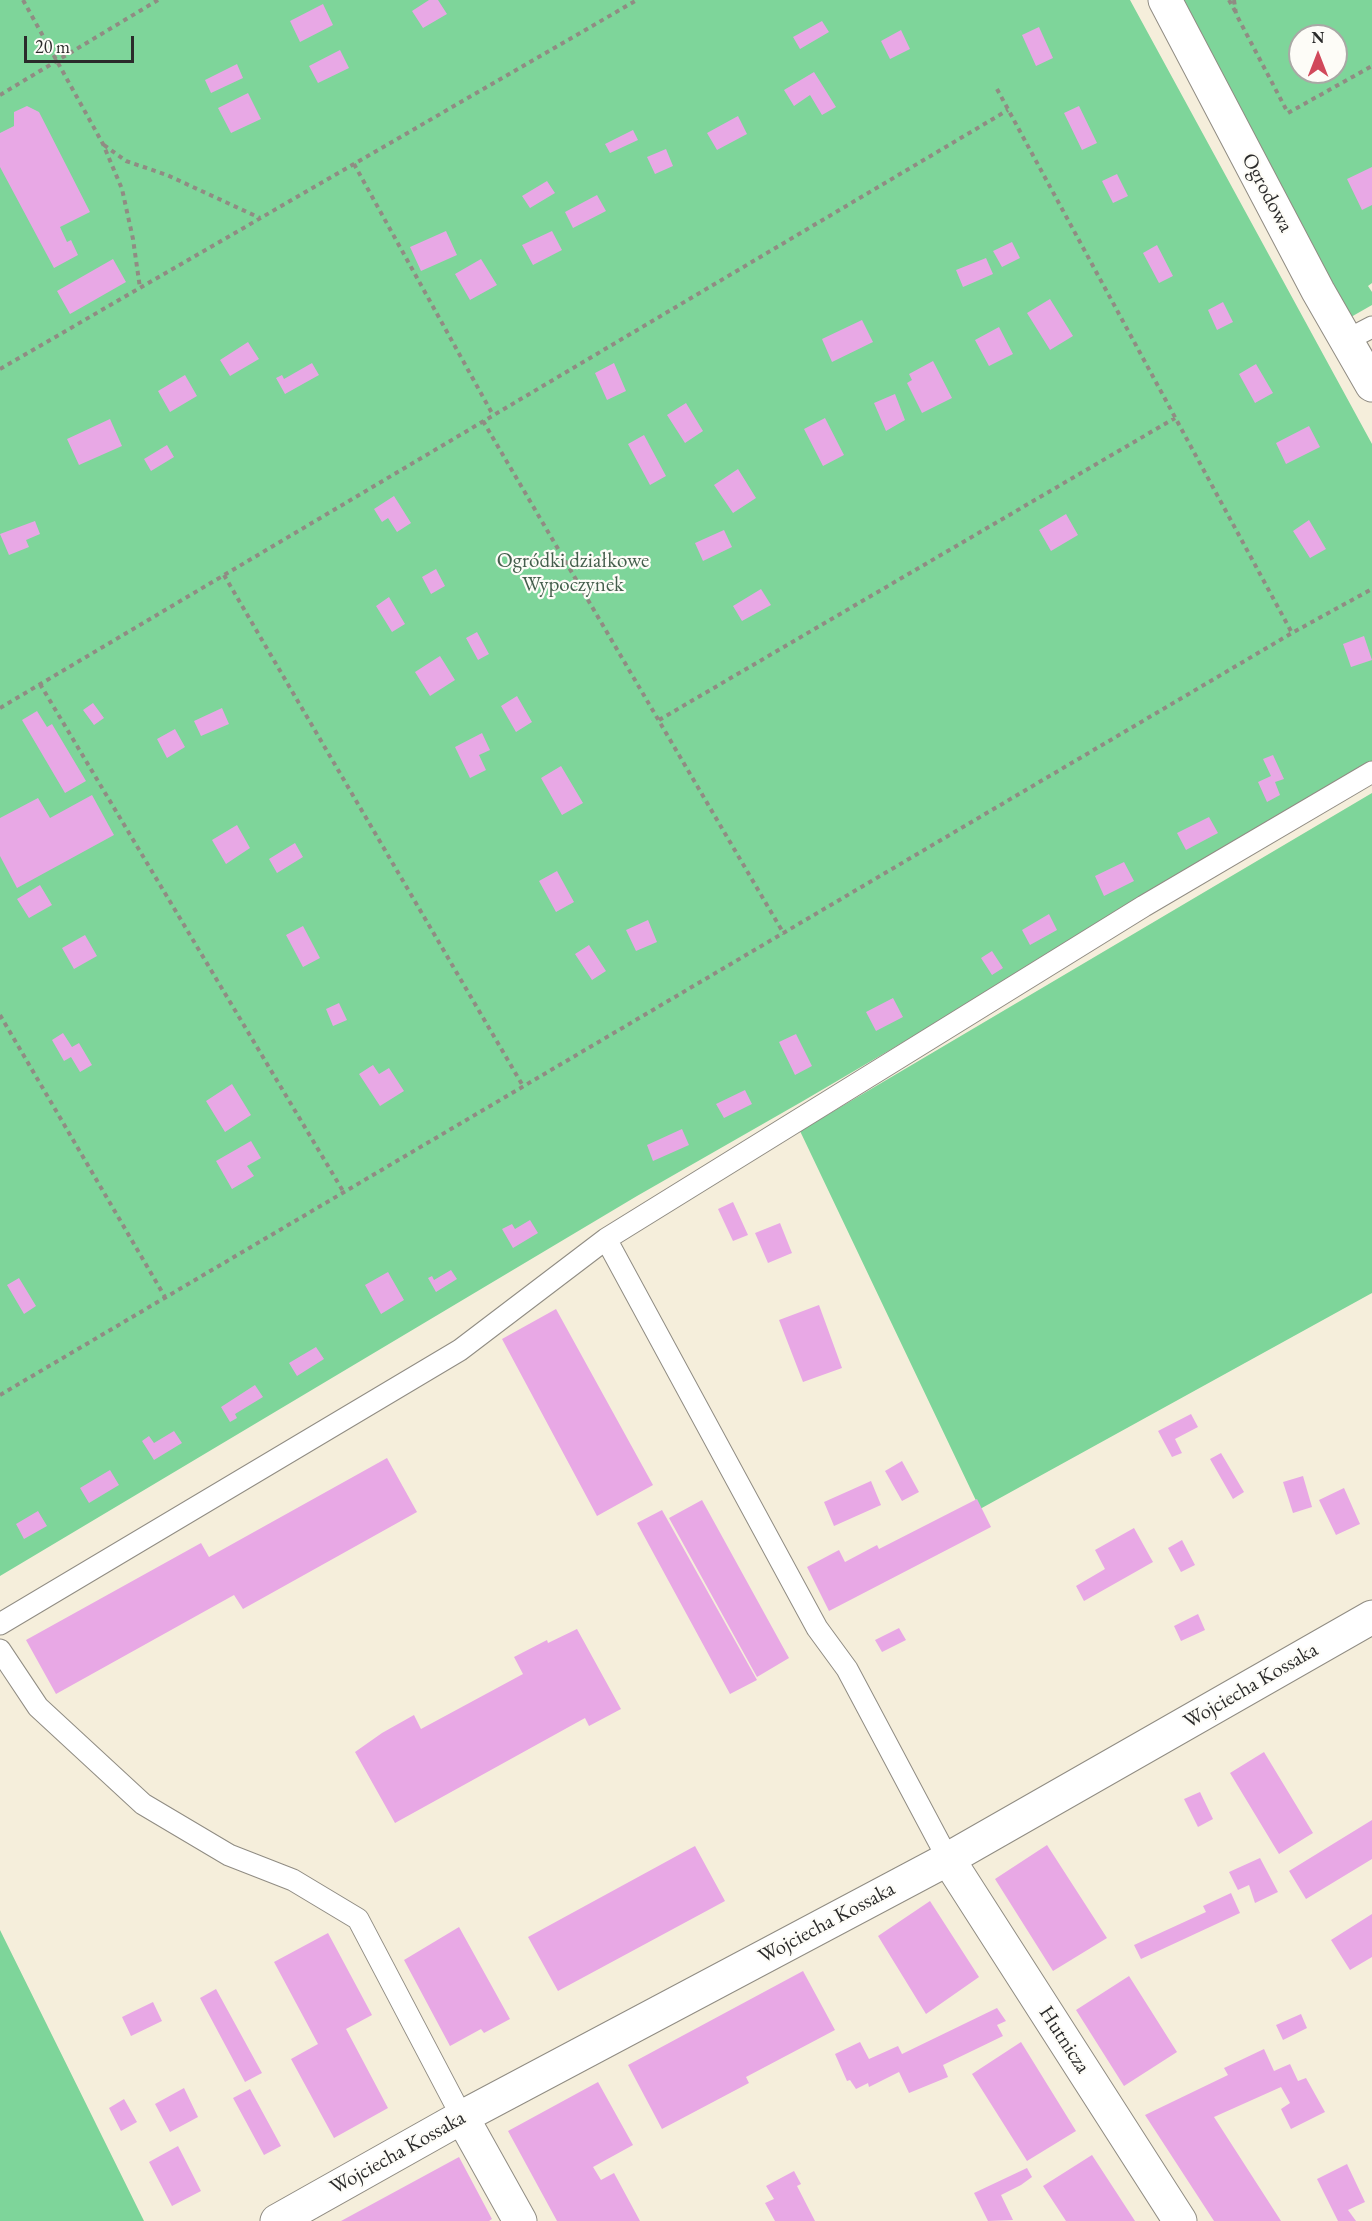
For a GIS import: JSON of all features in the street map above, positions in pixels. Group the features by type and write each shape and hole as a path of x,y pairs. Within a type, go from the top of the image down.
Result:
{"street":[{"name":"Ogrodowa","path":"1165,0 1318,291 1359,334 1372,385"},
{"name":"Wojciecha Kossaka","path":"289,2218 462,2117 948,1859 1372,1617"},
{"name":"Hutnicza","path":"948,1859 1180,2221"},
{"path":"462,2117 520,2221"}],"lane":[{"path":"0,1624 460,1350 606,1239 1144,906 1372,772"},
{"path":"606,1239 817,1628 846,1669 948,1859"},
{"path":"0,1650 38,1707 143,1804 229,1855 293,1880 358,1919 462,2117"}],"path":[{"path":"24,0 103,144 122,189 133,239 140,288"},
{"path":"0,95 158,0"},
{"path":"0,369 637,0"},
{"path":"1229,0 1288,113 1372,66"},
{"path":"1234,0 1236,14"},
{"path":"997,89 1292,633"},
{"path":"0,708 1008,110"},
{"path":"103,144 126,161 167,175 261,218"},
{"path":"354,164 493,415"},
{"path":"658,720 1175,418"},
{"path":"483,421 784,934"},
{"path":"224,575 523,1086"},
{"path":"0,1395 1292,633 1372,589"},
{"path":"40,684 343,1191"},
{"path":"0,1015 165,1297"}],"green space":[{"name":"Ogródki działkowe Wypoczynek","path":"0,0 1130,0 1372,444 1372,767 637,1196 0,1576"},
{"path":"1180,0 1372,0 1372,283 1368,286 1372,292 1372,305 1351,317"},
{"path":"1372,793 1372,1293 980,1509 800,1131"},
{"path":"0,1930 144,2221 0,2221"}],"building":[{"path":"429,0 438,0 447,14 423,28 412,11"},
{"path":"323,4 333,25 300,42 290,21"},
{"path":"822,21 829,32 800,49 793,37"},
{"path":"1039,27 1053,58 1036,66 1022,35"},
{"path":"901,30 910,49 890,59 881,41"},
{"path":"340,50 349,68 318,83 309,66"},
{"path":"237,64 243,78 211,93 205,80"},
{"path":"814,72 836,107 822,115 810,95 794,106 784,90"},
{"path":"248,93 261,119 231,133 218,108"},
{"path":"27,106 39,112 90,212 60,227 67,242 71,240 78,255 54,268 0,167 0,133 14,126 14,112"},
{"path":"1079,106 1097,143 1082,150 1064,113"},
{"path":"738,116 747,134 717,150 707,133"},
{"path":"633,130 638,140 610,153 605,144"},
{"path":"666,149 673,166 655,174 647,157"},
{"path":"1372,167 1372,205 1362,210 1347,179"},
{"path":"1117,174 1128,196 1113,203 1102,181"},
{"path":"547,181 555,193 530,208 522,196"},
{"path":"597,195 606,211 573,228 565,212"},
{"path":"446,231 457,255 421,271 410,247"},
{"path":"552,231 562,250 533,265 522,245"},
{"path":"1012,242 1020,258 1002,267 993,251"},
{"path":"1157,245 1173,276 1159,283 1143,253"},
{"path":"986,258 993,274 963,287 956,270"},
{"path":"113,259 126,282 70,314 57,291"},
{"path":"481,259 497,285 470,300 455,274"},
{"path":"1050,299 1073,336 1050,350 1027,313"},
{"path":"1223,302 1233,322 1217,330 1208,310"},
{"path":"862,320 873,342 832,362 822,339"},
{"path":"999,327 1013,354 989,366 975,340"},
{"path":"248,342 259,359 230,376 220,360"},
{"path":"933,361 952,398 922,413 907,383 912,380 909,374"},
{"path":"312,363 319,375 285,394 276,378 282,375 284,379"},
{"path":"614,363 626,391 607,400 595,373"},
{"path":"1256,364 1273,393 1255,403 1239,374"},
{"path":"185,375 197,396 170,412 158,391"},
{"path":"895,394 905,420 886,431 874,403"},
{"path":"686,403 703,431 685,443 667,415"},
{"path":"825,418 844,455 823,466 804,429"},
{"path":"110,419 122,446 79,465 67,439"},
{"path":"1309,426 1320,447 1286,464 1276,443"},
{"path":"644,435 666,476 650,485 628,444"},
{"path":"167,445 174,457 151,471 144,459"},
{"path":"738,469 756,498 733,513 714,485"},
{"path":"394,496 411,523 397,532 388,518 382,522 374,509"},
{"path":"1066,514 1078,535 1051,551 1039,530"},
{"path":"1309,520 1326,549 1310,558 1293,531"},
{"path":"35,521 40,534 26,540 29,547 9,555 0,534"},
{"path":"724,530 732,547 703,561 695,543"},
{"path":"436,569 445,586 431,594 422,577"},
{"path":"761,589 771,605 742,621 733,606"},
{"path":"389,597 405,624 392,632 376,606"},
{"path":"477,632 489,654 478,660 466,638"},
{"path":"1364,636 1372,660 1351,667 1343,644"},
{"path":"440,656 455,680 430,696 415,672"},
{"path":"517,696 532,722 516,732 501,706"},
{"path":"93,703 104,718 94,725 83,710"},
{"path":"222,708 229,724 201,736 194,721"},
{"path":"37,711 47,727 52,724 86,781 65,793 22,720"},
{"path":"175,729 185,747 167,758 157,739"},
{"path":"482,733 490,750 479,755 486,770 470,778 455,747"},
{"path":"1273,755 1284,779 1275,782 1280,795 1267,802 1258,782 1271,776 1263,759"},
{"path":"561,766 583,803 562,815 541,778"},
{"path":"92,795 114,835 17,888 0,856 0,818 38,798 50,818"},
{"path":"1209,817 1218,833 1186,850 1177,833"},
{"path":"237,825 250,848 226,864 212,840"},
{"path":"295,843 303,857 277,873 269,859"},
{"path":"1124,862 1134,881 1104,896 1095,876"},
{"path":"557,871 574,902 556,912 539,881"},
{"path":"40,885 52,905 29,918 17,899"},
{"path":"1049,914 1057,930 1030,945 1022,930"},
{"path":"648,920 657,942 636,951 626,930"},
{"path":"303,926 320,958 303,967 286,935"},
{"path":"85,935 97,956 74,969 62,948"},
{"path":"589,945 606,971 592,980 575,954"},
{"path":"992,951 1003,968 992,975 981,958"},
{"path":"893,998 903,1017 876,1031 866,1012"},
{"path":"339,1003 347,1020 333,1026 326,1009"},
{"path":"63,1033 72,1047 79,1043 92,1065 80,1072 71,1057 64,1061 52,1040"},
{"path":"796,1034 812,1066 795,1075 779,1042"},
{"path":"373,1065 379,1074 389,1068 404,1091 380,1106 359,1074"},
{"path":"232,1084 251,1115 225,1132 206,1101"},
{"path":"745,1090 752,1104 724,1118 716,1104"},
{"path":"682,1129 689,1145 653,1161 647,1145"},
{"path":"251,1141 261,1158 247,1166 254,1176 232,1189 216,1161"},
{"path":"733,1202 748,1235 733,1241 718,1209"},
{"path":"530,1220 538,1233 513,1248 502,1229 512,1224 515,1229"},
{"path":"780,1223 792,1253 768,1263 755,1233"},
{"path":"451,1270 457,1279 436,1292 428,1278 432,1276 434,1280"},
{"path":"388,1272 404,1300 381,1314 365,1285"},
{"path":"19,1278 36,1306 24,1314 7,1285"},
{"path":"819,1305 842,1368 803,1382 779,1320"},
{"path":"556,1309 653,1485 597,1516 502,1339"},
{"path":"316,1347 324,1359 297,1376 289,1363"},
{"path":"255,1385 263,1397 235,1414 237,1418 230,1422 221,1407"},
{"path":"1191,1414 1198,1427 1175,1439 1182,1453 1172,1457 1158,1431"},
{"path":"174,1431 182,1443 154,1460 142,1441 149,1436 154,1443"},
{"path":"1221,1453 1244,1492 1233,1499 1210,1459"},
{"path":"387,1458 417,1512 243,1609 234,1595 56,1694 26,1640 201,1543 209,1557"},
{"path":"902,1461 919,1492 902,1501 885,1471"},
{"path":"110,1470 119,1485 89,1503 80,1488"},
{"path":"1303,1476 1312,1507 1293,1513 1283,1482"},
{"path":"871,1481 881,1505 834,1526 824,1502"},
{"path":"1344,1488 1360,1524 1336,1535 1319,1500"},
{"path":"977,1499 991,1527 829,1611 807,1567 839,1550 845,1562 877,1545 879,1549"},
{"path":"702,1500 789,1658 757,1677 669,1518"},
{"path":"662,1510 757,1680 730,1694 637,1523"},
{"path":"38,1511 47,1526 24,1539 16,1524"},
{"path":"1134,1528 1153,1562 1084,1601 1076,1586 1105,1569 1095,1550"},
{"path":"1182,1540 1195,1565 1181,1572 1168,1548"},
{"path":"1198,1614 1205,1630 1181,1641 1174,1626"},
{"path":"899,1628 906,1640 882,1652 875,1640"},
{"path":"577,1629 621,1709 589,1726 585,1718 395,1823 355,1752 414,1715 421,1729 523,1674 514,1657 547,1640 548,1643"},
{"path":"1264,1752 1313,1833 1279,1854 1230,1773"},
{"path":"1200,1792 1213,1819 1198,1827 1184,1799"},
{"path":"1372,1820 1372,1859 1306,1899 1289,1871"},
{"path":"1047,1845 1107,1938 1053,1971 995,1879"},
{"path":"695,1846 725,1901 558,1991 528,1937"},
{"path":"1260,1858 1278,1892 1255,1903 1249,1885 1238,1890 1229,1872"},
{"path":"1231,1893 1240,1913 1141,1959 1134,1945 1206,1912 1203,1906"},
{"path":"930,1901 979,1977 926,2014 878,1936"},
{"path":"1372,1914 1372,1957 1350,1970 1331,1940"},
{"path":"459,1927 510,2019 484,2033 481,2029 450,2046 404,1960"},
{"path":"328,1933 372,2015 346,2029 388,2108 334,2138 291,2059 318,2044 274,1962"},
{"path":"803,1971 835,2030 746,2077 749,2083 662,2129 628,2065"},
{"path":"1129,1976 1177,2052 1124,2086 1076,2010"},
{"path":"216,1989 262,2073 245,2082 200,1998"},
{"path":"153,2002 162,2021 131,2036 122,2017"},
{"path":"997,2008 1006,2021 997,2025 1003,2036 943,2065 948,2077 909,2093 899,2072 869,2087 868,2083 856,2089 850,2080 847,2081 835,2054 860,2042 869,2059 898,2046 902,2054"},
{"path":"1301,2014 1307,2028 1283,2040 1276,2025"},
{"path":"1021,2042 1076,2131 1027,2161 972,2074"},
{"path":"1264,2049 1274,2071 1290,2064 1298,2081 1306,2078 1325,2112 1291,2129 1281,2109 1290,2103 1281,2087 1214,2117 1281,2221 1214,2221 1145,2115 1228,2075 1224,2068"},
{"path":"598,2082 633,2145 593,2167 601,2180 614,2173 640,2221 557,2221 508,2131"},
{"path":"184,2088 198,2117 170,2132 155,2104"},
{"path":"250,2089 281,2146 264,2155 233,2098"},
{"path":"124,2099 137,2122 121,2131 109,2108"},
{"path":"178,2146 201,2191 172,2206 149,2162"},
{"path":"1092,2155 1135,2221 1066,2221 1043,2186"},
{"path":"459,2157 492,2219 489,2221 341,2221"},
{"path":"1347,2164 1365,2202 1348,2210 1356,2221 1338,2221 1317,2179"},
{"path":"1027,2168 1032,2177 1001,2195 1013,2220 988,2221 974,2193"},
{"path":"794,2171 801,2184 797,2186 815,2221 775,2221 765,2203 774,2199 766,2186"}]}
